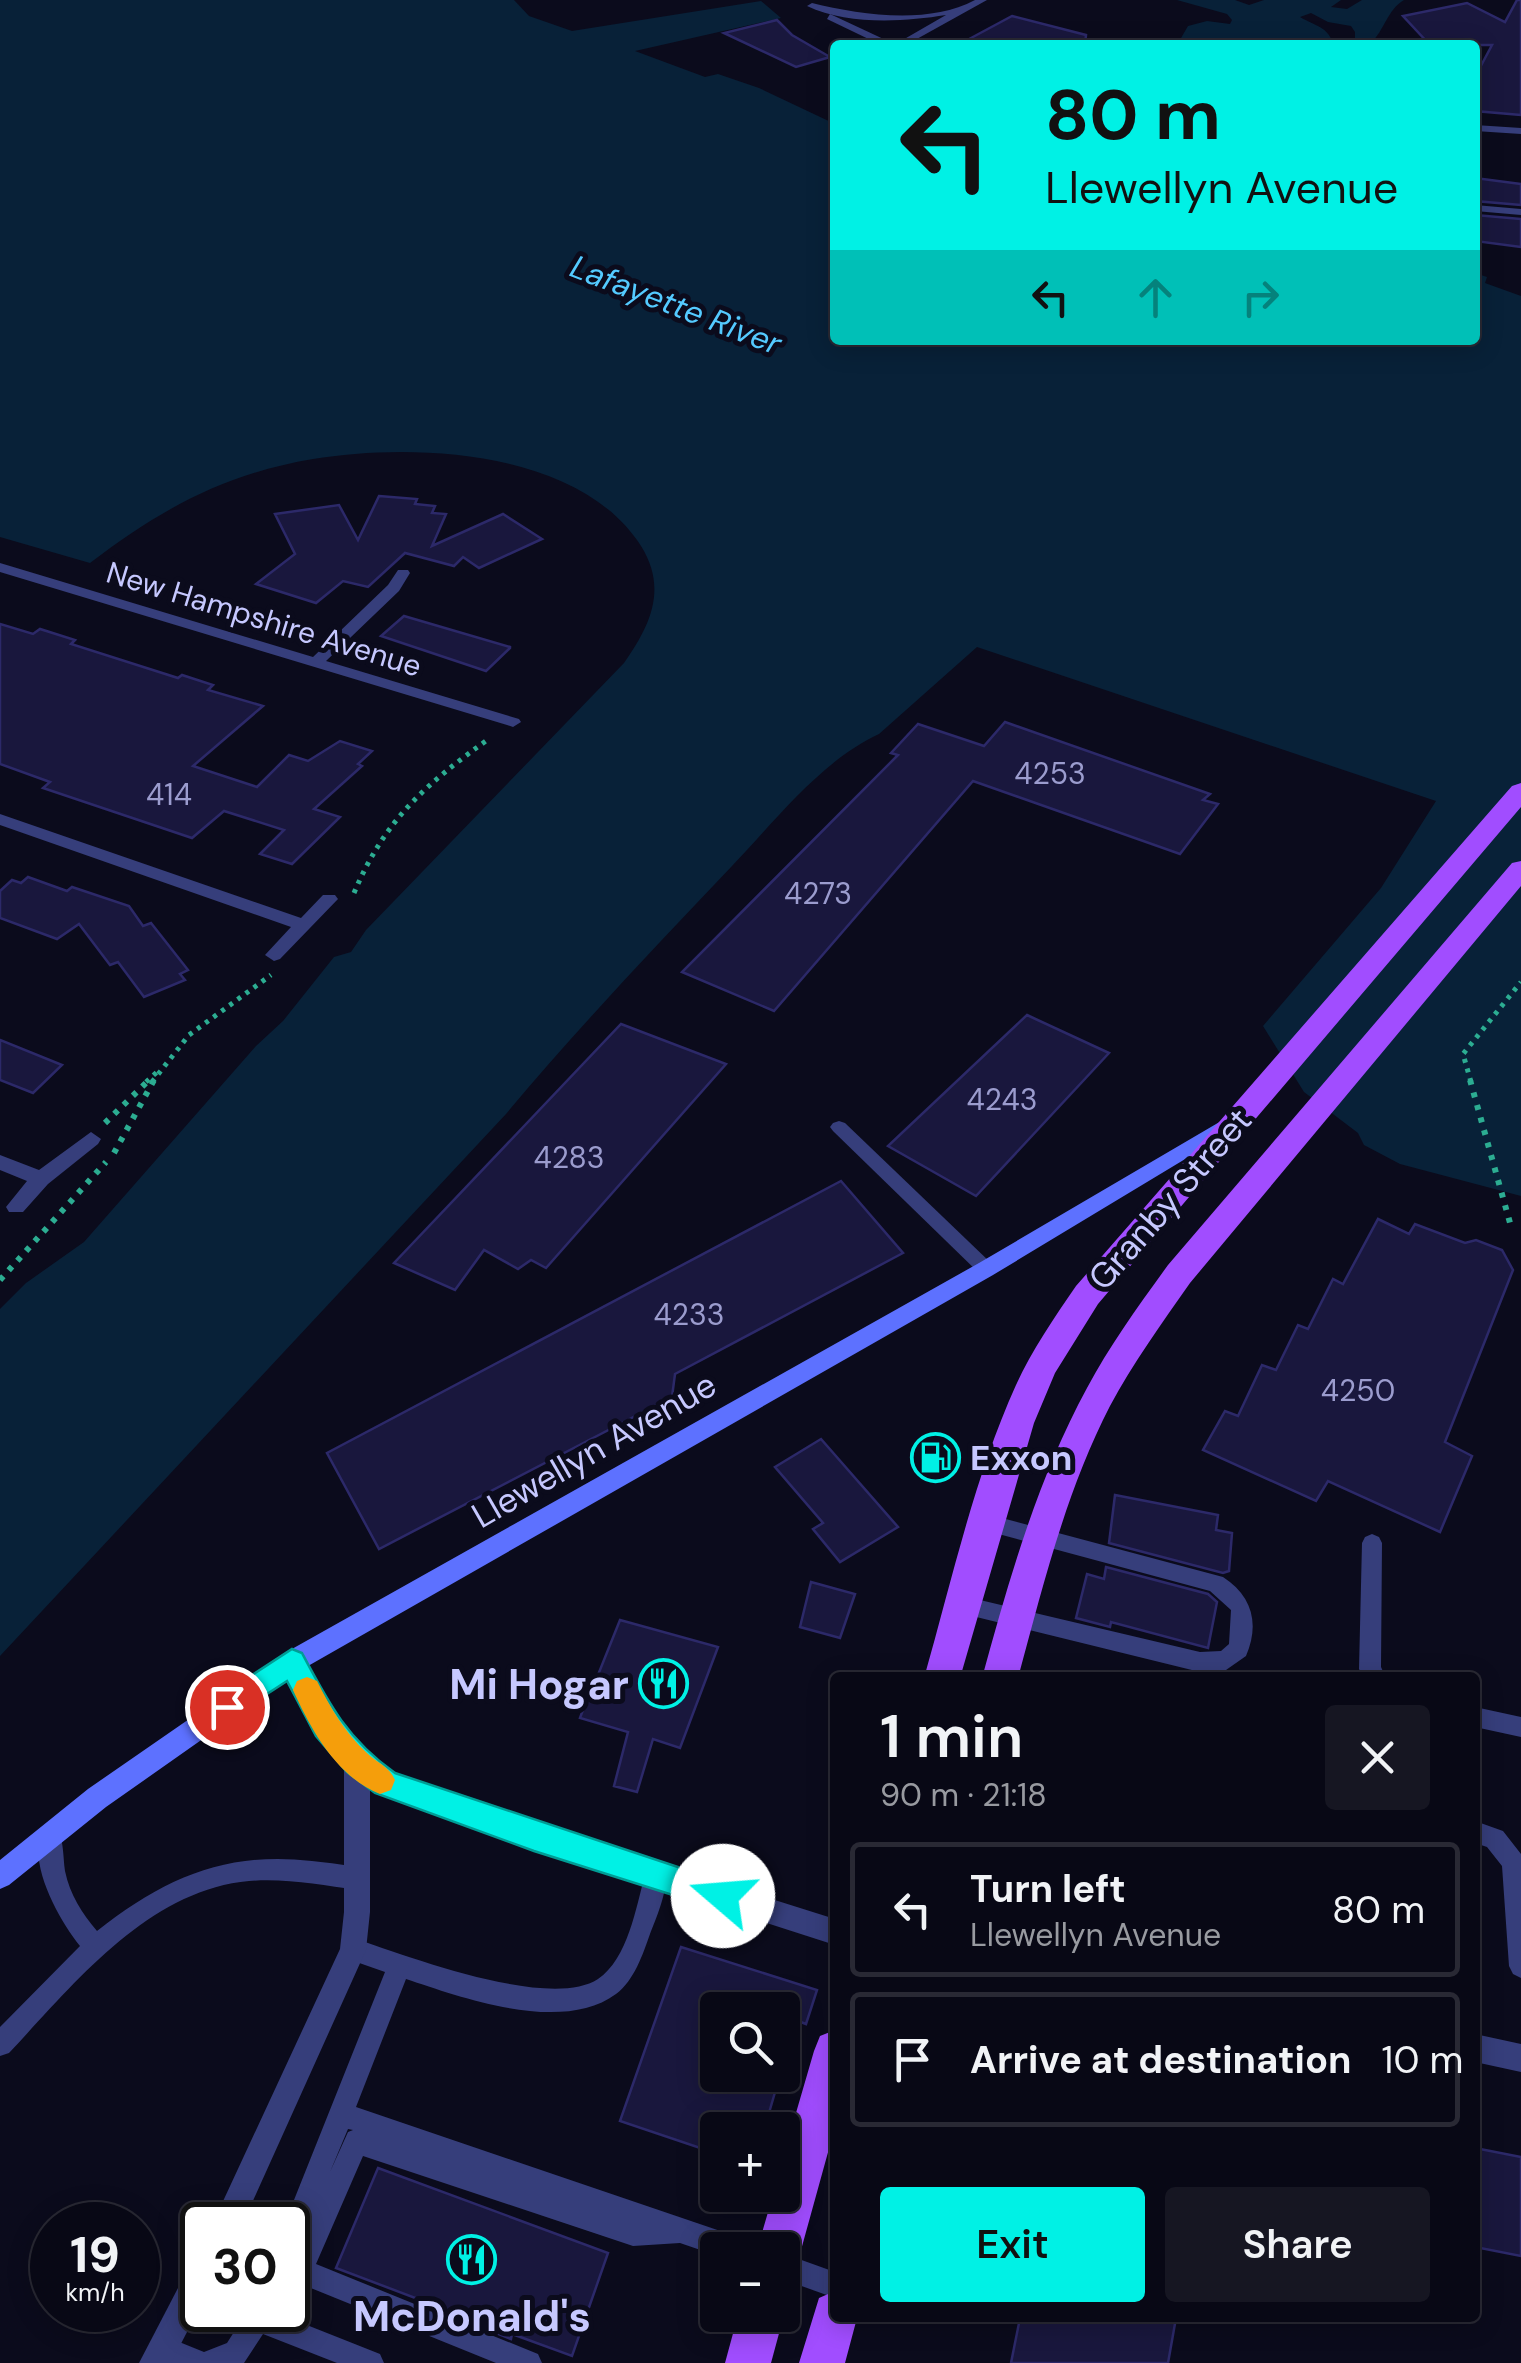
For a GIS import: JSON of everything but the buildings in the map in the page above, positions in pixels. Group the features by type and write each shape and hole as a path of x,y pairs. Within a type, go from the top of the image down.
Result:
{"main road":[{"name":"Granby Street","path":"944,1672 1031,1388 1054,1342 1087,1295 1521,791"},
{"name":"Granby Street","path":"1002,1672 1064,1471 1091,1412 1147,1318 1291,1140 1521,870"},
{"path":"784,2232 830,2070"},
{"path":"822,2363 833,2322"},
{"path":"748,2363 756,2332"}],"street":[{"path":"908,40 982,0"},
{"path":"808,3 851,14 899,17 964,8"},
{"path":"808,3 879,40"},
{"path":"1480,128 1521,132"},
{"path":"1480,208 1521,212"},
{"name":"New Hampshire Avenue","path":"0,567 513,722"},
{"path":"315,663 394,588 403,573"},
{"path":"0,818 304,924"},
{"path":"274,964 304,924 337,902"},
{"name":"Llewellyn Avenue","path":"0,1876 97,1798 292,1662 986,1269 1243,1115"},
{"path":"16,1207 41,1179 90,1138"},
{"path":"0,1162 41,1179"},
{"path":"292,1662 326,1727 357,1763 386,1784 830,1930"},
{"path":"238,2202 353,1950 357,1763"},
{"path":"1480,2049 1521,2058"},
{"path":"158,2356 180,2315"}],"lane":[{"path":"840,1128 986,1269"},
{"path":"963,1605 1200,1662 1226,1660 1239,1648 1244,1613 1236,1595 1216,1582 987,1524"},
{"path":"1372,1543 1372,1672"},
{"path":"1480,1718 1521,1726"},
{"path":"1480,1834 1495,1840 1513,1862 1521,1966"},
{"path":"50,1837 52,1877 69,1917 96,1947"},
{"path":"0,2044 96,1947 164,1896 232,1872 286,1869 357,1879"},
{"path":"353,1950 500,1994 563,2002 607,1986 638,1942 656,1875"},
{"path":"306,2202 400,1964"},
{"path":"342,2114 700,2237"},
{"path":"529,2363 300,2271 357,2142 633,2234 680,2230"},
{"path":"800,2272 830,2283"},
{"path":"210,2363 236,2353 249,2332"},
{"path":"299,2332 371,2363"},
{"path":"158,2356 197,2363"}],"path":[{"path":"337,902 388,822 414,795 513,722"},
{"path":"0,1280 122,1143 158,1072 189,1035 274,964"},
{"path":"1512,1230 1462,1054 1521,982"},
{"path":"90,1138 144,1080 158,1072"}],"water":[{"name":"Lafayette River","path":"0,0 514,0 529,16 572,31 761,1 781,18 635,51 705,77 718,74 759,88 830,122 830,345 1480,345 1480,275 1487,277 1485,283 1521,296 1521,1196 1400,1164 1364,1145 1358,1133 1304,1092 1263,1026 1381,888 1436,801 977,647 879,734 819,776 783,811 0,1656 0,1309 26,1283 84,1242 256,1046 283,1021 334,957 351,952 366,930 624,663 648,621 654,592 649,562 641,546 614,514 578,490 537,472 492,460 446,454 354,454 251,474 168,510 90,563 0,537"},
{"path":"1177,0 1235,0 1249,5 1264,0 1341,0 1331,7 1347,9 1362,0 1404,0 1373,40 1355,40 1351,26 1328,22 1311,13 1300,17 1325,30 1331,40 1180,40 1188,26 1207,21 1230,24 1232,20 1227,14"}],"slow traffic":[{"path":"307,1690 326,1727 357,1763 380,1780"}],"place":[{"name":"Exxon","path":"935,1458"},
{"name":"Mi Hogar","path":"664,1684"},
{"name":"McDonald's","path":"472,2260"}],"route":[{"path":"227,1707 292,1662 326,1727 357,1763 386,1784 723,1896"}]}
